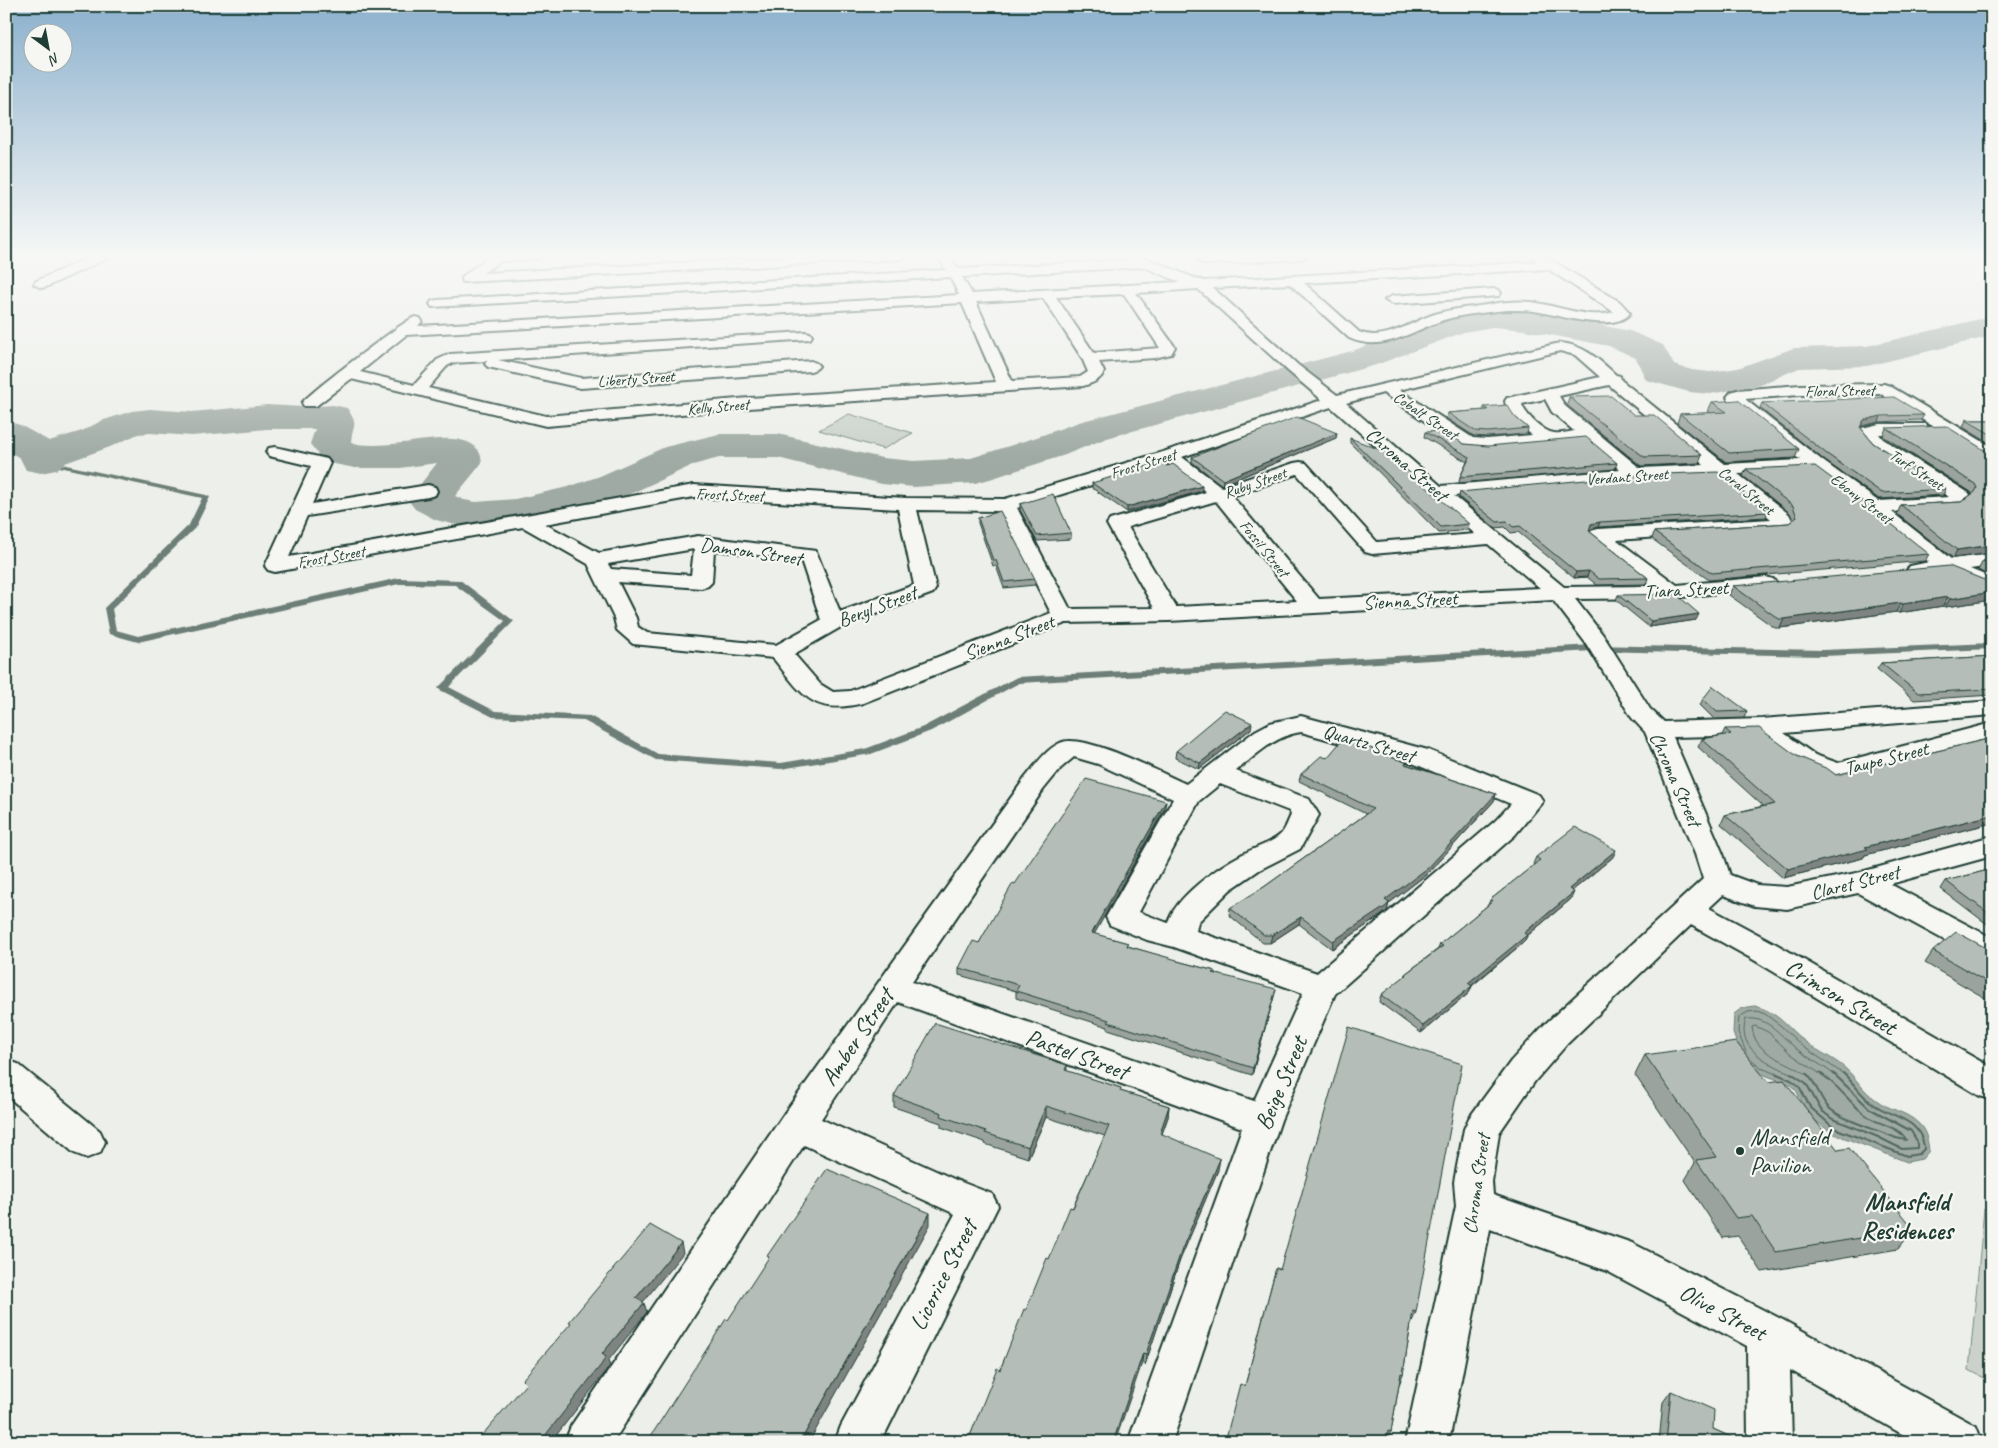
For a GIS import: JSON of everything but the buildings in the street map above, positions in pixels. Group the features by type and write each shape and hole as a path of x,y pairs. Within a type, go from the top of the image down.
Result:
{"street":[{"path":"310,403 346,373 413,323"},
{"path":"401,332 551,323"},
{"path":"667,410 681,375 713,323"},
{"path":"978,323 1006,386"},
{"path":"1066,323 1090,358 1154,354 1166,351 1168,347 1150,323"},
{"name":"Chroma Street","path":"1243,323 1437,492 1559,593 1594,640 1641,713 1657,730 1709,854 1718,882 1556,1034 1523,1071 1482,1129 1474,1182 1475,1206 1427,1442"},
{"path":"1341,323 1359,339 1378,340 1426,323"},
{"path":"418,390 442,363 450,359 464,357 806,336"},
{"name":"Coral Street","path":"1386,388 1560,346 1580,352 1614,379 1662,423 1782,518 1784,522 1778,524 1598,535 1673,592"},
{"name":"Liberty Street","path":"464,357 581,383 810,366"},
{"name":"Kelly Street","path":"346,373 546,421 667,410 1083,381 1094,376 1095,368 1090,358"},
{"path":"1548,438 1519,416 1513,409 1513,401 1614,379"},
{"name":"Cobalt Street","path":"1334,401 1386,388 1469,443 1487,444 1589,435"},
{"name":"Floral Street","path":"1737,401 1735,397 1737,395 1800,390 1875,388 1890,392 1992,455"},
{"path":"1550,393 1558,409 1636,474"},
{"name":"Frost Street","path":"275,452 321,463 276,566 694,491 906,504 1006,505 1169,456 1334,401"},
{"name":"Ebony Street","path":"1737,401 1948,567 1992,586"},
{"name":"Turf Street","path":"1874,507 1959,500 1962,497 1877,443 1868,432 1879,429 1947,428"},
{"name":"Fossil Street","path":"1169,456 1220,494 1312,606"},
{"name":"Verdant Street","path":"1437,492 1636,474 1817,465"},
{"name":"Ruby Street","path":"1169,614 1118,524 1220,494 1300,466 1372,548 1494,538"},
{"path":"299,512 428,491"},
{"name":"Beryl Street","path":"780,652 833,622 925,588 906,504"},
{"path":"1006,505 1063,616"},
{"path":"526,521 600,568 701,582 706,542"},
{"name":"Damson Street","path":"600,568 698,542 809,555 833,622"},
{"path":"1899,571 1948,567 1992,560"},
{"path":"600,568 625,618 628,630 641,639 780,652"},
{"name":"Tiara Street","path":"1559,593 1673,592 1781,582"},
{"name":"Sienna Street","path":"780,652 812,689 828,700 854,698 1063,616 1169,614 1559,593"},
{"name":"Taupe Street","path":"1657,730 1762,727 1992,708"},
{"name":"Quartz Street","path":"1322,987 1179,937 1158,932 1121,917 1188,796 1271,732 1279,728 1301,724 1419,756 1529,801"},
{"name":"Taupe Street","path":"1762,727 1795,756 1814,766 1838,771 1992,731"},
{"name":"Amber Street","path":"587,1442 891,987 1034,784 1052,762 1069,748 1088,752 1107,758 1188,796"},
{"path":"1179,937 1184,918 1199,901 1242,868 1290,842 1305,815 1299,806 1217,773"},
{"name":"Beige Street","path":"1150,1442 1263,1120 1322,987 1505,828 1529,801"},
{"name":"Claret Street","path":"1718,882 1756,895 1787,898 1861,882 1992,846"},
{"path":"1861,882 1992,952"},
{"name":"Crimson Street","path":"1689,910 1773,957 1992,1086"},
{"name":"Pastel Street","path":"891,987 1263,1120"},
{"path":"6,1074 86,1142"},
{"name":"Licorice Street","path":"797,1125 943,1192 979,1206 857,1442"},
{"name":"Olive Street","path":"1475,1206 1618,1256 1768,1335 1960,1442"},
{"path":"1768,1335 1770,1442"}],"shaded area":[{"path":"849,414 913,433 883,449 819,430"},
{"path":"1984,1209 1992,1213 1992,1382 1969,1370"}],"water":[{"path":"1755,1006 1778,1017 1807,1043 1842,1065 1880,1103 1913,1119 1925,1132 1929,1151 1922,1159 1907,1162 1832,1133 1817,1122 1806,1110 1796,1090 1789,1084 1759,1073 1739,1050 1733,1033 1734,1014 1742,1008"}],"waterway":[{"path":"6,433 38,452 41,461 51,454 96,439 132,423 150,421 192,424 267,417 304,419 333,416 336,423 330,444 338,453 355,456 400,456 431,451 453,451 461,455 461,463 430,500 452,511 476,515 515,512 580,498 615,485 679,456 719,446 778,446 882,471 914,474 975,470 1051,446 1093,430 1364,358 1460,323"},
{"path":"1537,323 1618,338 1651,352 1659,372 1689,381 1710,383 1746,377 1794,358 1867,356 1992,326"},
{"path":"41,461 206,497 192,526 108,608 112,632 138,639 399,581 457,582 510,621 443,688 493,714 586,718 656,757 781,766 867,752 927,729 1017,680 1593,648 1823,653 1992,646"}],"place":[{"name":"Mansfield Pavilion","path":"1740,1151"}],"district":[{"name":"Mansfield Residences","path":"1907,1216"}]}
